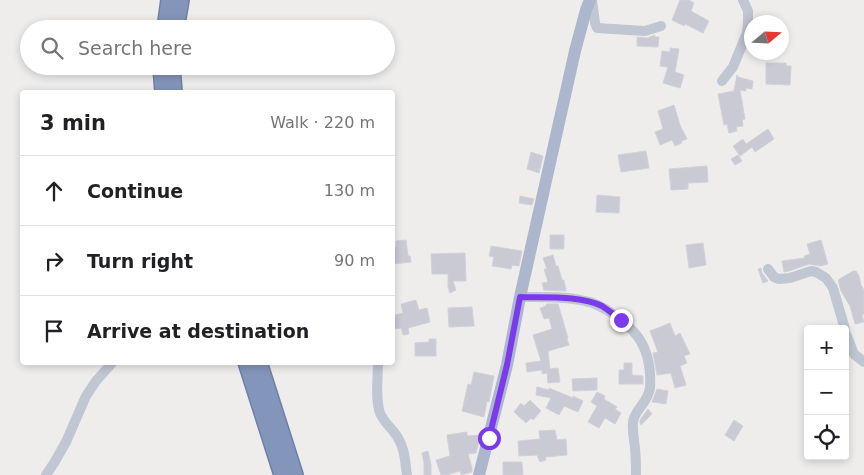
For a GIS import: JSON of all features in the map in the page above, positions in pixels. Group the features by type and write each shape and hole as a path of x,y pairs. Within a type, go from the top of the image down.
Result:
{"highway":[{"path":"166,20 169,0"},
{"path":"177,20 180,0"},
{"path":"162,75 163,90"},
{"path":"173,75 174,90"},
{"path":"247,365 282,475"},
{"path":"260,365 295,475"}],"main road":[{"path":"479,475 507,365 520,297 575,51 586,10 591,0"}],"street":[{"path":"591,0 594,23 597,28 645,31 662,26"},
{"path":"722,81 733,67 746,33 748,11 743,0"},
{"path":"768,269 774,277 779,279 790,278 811,271 826,278 833,288 844,325"},
{"path":"520,297 572,299 594,303 621,320 638,337 649,366 650,391 633,420 636,475"},
{"path":"849,341 854,354 864,362"},
{"path":"46,475 66,442 86,396 110,365"},
{"path":"378,365 379,410 383,420 402,445 407,475"}],"building":[{"path":"680,0 689,0 694,3 691,11 709,21 703,33 672,20"},
{"path":"655,35 655,37 659,37 658,47 637,46 637,37 647,38"},
{"path":"670,48 679,49 675,72 684,75 680,88 663,83 668,67 660,66 662,51 670,52"},
{"path":"766,63 786,63 786,66 791,66 790,85 766,84"},
{"path":"737,75 738,77 753,81 752,89 740,90 745,119 742,120 743,126 736,127 737,131 729,133 727,124 724,125 718,94 734,91"},
{"path":"674,105 680,125 687,139 675,146 672,140 660,145 655,132 663,129 658,111"},
{"path":"768,129 774,139 755,152 752,147 740,156 733,146 743,139 746,144"},
{"path":"646,151 649,168 621,172 618,155"},
{"path":"531,152 543,156 539,173 527,169"},
{"path":"738,155 742,161 735,165 731,159"},
{"path":"707,166 708,182 688,183 688,189 671,190 669,169"},
{"path":"597,195 620,197 619,213 596,212"},
{"path":"520,196 534,199 532,205 519,203"},
{"path":"550,235 564,235 564,249 550,249"},
{"path":"406,240 408,256 410,256 411,262 395,264 396,241"},
{"path":"821,240 828,264 820,266 809,264 784,272 782,261 805,258 804,256 810,254 807,244"},
{"path":"703,243 706,265 689,268 686,245"},
{"path":"491,246 522,251 519,266 512,265 511,269 492,266 494,257 489,256"},
{"path":"465,253 466,281 453,281 456,290 450,293 448,274 432,274 431,254"},
{"path":"553,255 562,280 564,280 566,291 544,290 542,283 548,282 544,269 547,269 543,258"},
{"path":"761,268 768,281 763,283 758,269"},
{"path":"856,271 859,276 864,290 864,314 862,315 864,322 855,324 850,306 841,291 838,280"},
{"path":"416,300 419,310 427,308 430,322 408,328 409,334 403,335 401,328 395,329 395,315 403,313 401,304"},
{"path":"546,304 558,304 568,338 569,345 548,351 550,369 558,368 560,382 548,383 547,373 542,374 542,370 527,372 526,363 541,361 533,335 552,329 549,318 544,319 540,308 546,306"},
{"path":"472,307 474,326 449,327 448,308"},
{"path":"670,323 675,336 680,333 690,354 684,356 687,363 680,366 686,385 675,388 671,373 657,375 653,353 658,352 650,331"},
{"path":"429,339 436,339 436,356 415,356 415,343 429,342"},
{"path":"624,363 632,363 632,375 643,376 643,384 619,384 619,370 624,370"},
{"path":"474,372 494,376 484,417 462,411 468,384 471,385"},
{"path":"597,378 597,390 573,391 572,379"},
{"path":"537,387 549,390 549,388 583,401 578,412 564,406 559,415 546,408 551,398 536,395"},
{"path":"657,389 668,391 666,404 652,402"},
{"path":"597,392 605,396 604,399 617,407 615,409 621,413 615,424 605,418 599,428 588,422 597,406 591,402"},
{"path":"530,400 541,411 533,420 531,418 526,423 514,412 521,403 524,406"},
{"path":"648,409 652,414 641,425 640,420"},
{"path":"734,420 743,426 734,441 725,435"},
{"path":"555,430 557,440 566,439 567,455 545,457 546,460 540,462 537,455 519,456 518,441 540,439 539,431"},
{"path":"467,432 467,436 480,435 476,453 468,454 472,472 461,475 460,471 441,475 436,460 450,456 447,435"},
{"path":"428,451 431,475 424,475 422,453"},
{"path":"503,462 522,462 523,475 503,475"}],"route":[{"path":"489,438 507,365 520,297 586,301 601,306 621,320"}]}
